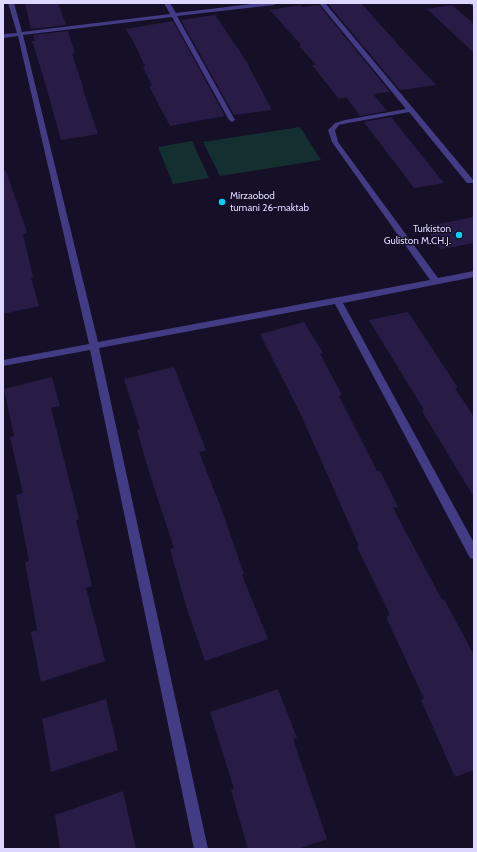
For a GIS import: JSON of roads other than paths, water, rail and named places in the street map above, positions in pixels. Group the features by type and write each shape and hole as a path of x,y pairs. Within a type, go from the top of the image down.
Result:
{"street":[{"path":"11,3 20,34 94,346 201,849"},
{"path":"167,3 232,120"},
{"path":"3,36 274,3"},
{"path":"322,3 470,181"},
{"path":"411,110 347,121 337,124 331,130 335,142 435,281"},
{"path":"3,363 338,301 474,274"},
{"path":"338,301 474,554"}],"place":[{"name":"Mirzaobod tumani 26-maktab","path":"222,202"},
{"name":"Turkiston Guliston M.CH.J.","path":"459,235"}]}
